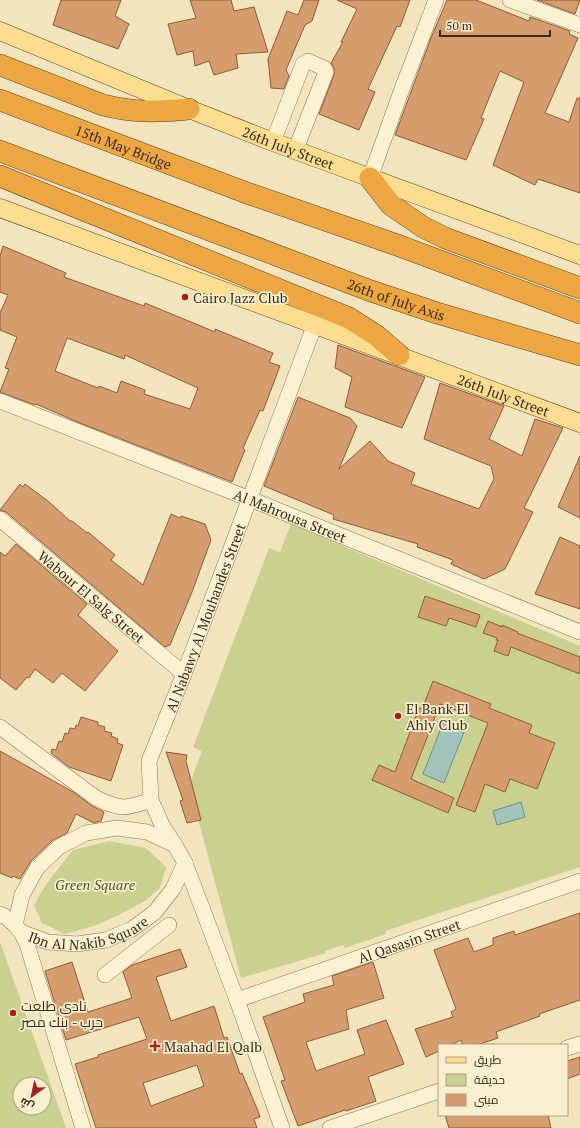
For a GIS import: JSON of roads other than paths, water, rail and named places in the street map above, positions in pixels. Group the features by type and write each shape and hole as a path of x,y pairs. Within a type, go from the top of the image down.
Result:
{"highway":[{"path":"0,66 103,105 119,109 150,112 189,109"},
{"name":"15th May Bridge","path":"0,100 247,193 412,250 580,313"},
{"name":"26th of July Axis","path":"0,151 384,296 580,355"},
{"path":"0,176 349,318 377,336 400,355"},
{"path":"370,178 391,205 444,238 580,288"}],"main road":[{"name":"26th July Street","path":"0,31 295,151 580,255"},
{"name":"26th July Street","path":"0,208 580,423"}],"street":[{"path":"370,178 436,0"},
{"path":"510,0 580,25"},
{"path":"273,142 303,64 308,61 324,68 326,72 295,151"},
{"name":"Al Nabawy Al Mouhandes Street","path":"175,845 162,824 151,800 149,761 184,674 314,324"},
{"name":"Al Mahrousa Street","path":"0,401 250,499 580,632"},
{"name":"Wabour El Salg Street","path":"0,519 184,674"},
{"path":"0,728 96,798 107,804 113,806 132,807 151,800"},
{"name":"Ibn Al Nakib Square","path":"175,845 147,832 117,828 86,833 59,847 37,868 22,895 18,929 48,942 77,944 106,940 132,929 155,912 173,889 185,863"},
{"path":"175,845 185,863 237,1000 282,1128"},
{"name":"Al Qasasin Street","path":"237,1000 580,881"},
{"path":"0,914 6,917 18,929 27,944 83,1128"},
{"path":"105,975 165,928 147,918"},
{"path":"568,1048 580,1044"},
{"path":"330,1128 438,1091"}],"water":[{"path":"443,723 464,732 444,783 423,774"},
{"path":"521,802 525,817 497,825 493,811"}],"place":[{"name":"Cairo Jazz Club","path":"185,297"},
{"name":"El Bank El Ahly Club","path":"398,716"},
{"name":"نادى طلعت حرب - بنك مصر","path":"13,1013"},
{"name":"Maahad El Qalb","path":"155,1046"}],"park label":[{"name":"Green Square","path":"95,884"}]}
